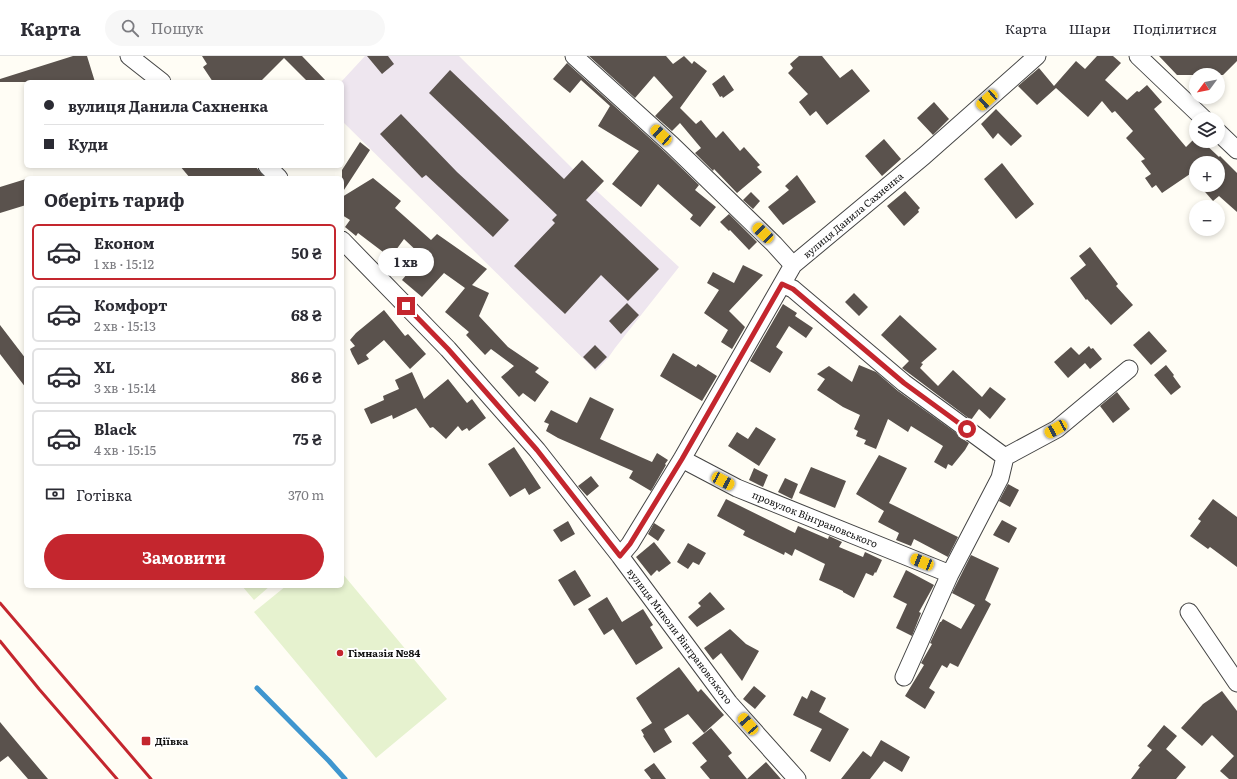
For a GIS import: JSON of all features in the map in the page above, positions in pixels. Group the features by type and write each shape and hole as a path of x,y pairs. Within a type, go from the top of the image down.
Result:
{"street":[{"path":"129,56 159,80"},
{"name":"вулиця Данила Сахненка","path":"574,56 672,145 774,244 793,265 924,156 1037,56"},
{"path":"1138,56 1197,112"},
{"path":"1225,139 1237,150"},
{"path":"269,168 277,176"},
{"name":"вулиця Миколи Вінграновського","path":"344,242 448,349 537,450 620,556 729,703 797,779"},
{"path":"620,556 630,544 682,459 793,265"},
{"path":"782,284 797,292 904,383 1005,457"},
{"path":"904,676 950,574 1000,478 1005,457 1056,429 1130,369"},
{"name":"провулок Вінграновського","path":"682,459 737,488 950,574"},
{"path":"1189,612 1237,683"}],"shaded area":[{"path":"365,56 459,56 573,169 679,267 608,358 596,371 344,123 343,80"}],"green space":[{"path":"344,575 447,699 376,758 254,612 284,588 344,588"},
{"path":"244,588 268,588 254,600"}],"building":[{"path":"73,56 87,56 94,80 24,80 24,82 0,82 0,79"},
{"path":"202,56 302,56 325,80 306,80 284,58 262,80 212,80 203,67 207,64"},
{"path":"367,56 388,56 394,64 382,74"},
{"path":"589,56 666,56 673,64 684,56 692,64 694,61 707,71 680,108 696,124 701,120 716,138 723,131 740,151 744,147 760,165 757,167 762,172 737,193 714,169 713,171 695,153 701,148 680,123 672,131 655,116 673,97 654,76 635,98"},
{"path":"799,56 822,56 840,78 852,69 870,91 827,125 816,111 810,116 799,102 808,94 788,73 793,68 790,64"},
{"path":"1097,56 1113,56 1121,63 1105,80 1127,100 1147,85 1162,102 1154,109 1186,147 1189,144 1189,148 1209,148 1218,156 1189,156 1189,175 1162,193 1156,185 1152,188 1145,178 1151,174 1141,161 1145,159 1126,138 1133,131 1115,111 1112,113 1102,101 1088,117 1056,88 1037,105 1018,86 1039,68 1054,86 1076,61 1085,69"},
{"path":"1159,56 1237,56 1237,61 1225,73 1225,68 1189,68 1189,75 1177,75"},
{"path":"567,63 699,185 695,190 716,207 700,227 690,219 693,215 658,184 641,207 612,184 639,151 598,126 610,106 581,80 570,93 553,79"},
{"path":"450,70 564,179 582,160 604,181 586,200 659,269 628,301 601,275 565,314 514,266 555,223 552,220 557,215 429,93"},
{"path":"724,75 734,90 723,98 722,96 720,97 712,84"},
{"path":"934,102 949,119 933,135 917,118"},
{"path":"996,109 1022,136 1011,146 998,133 993,139 981,124"},
{"path":"401,114 457,172 509,220 493,237 426,175 422,178 380,134"},
{"path":"884,139 901,159 882,176 865,156"},
{"path":"360,142 370,150 344,190 344,176 342,176 342,170"},
{"path":"1225,161 1237,173 1237,212 1219,196 1212,200 1205,192 1225,192"},
{"path":"1002,163 1034,204 1016,219 984,179"},
{"path":"182,168 257,168 263,176 188,176"},
{"path":"797,175 816,202 783,225 768,207 789,190 785,186"},
{"path":"373,178 401,201 395,208 431,240 437,234 487,269 472,285 489,293 479,316 508,347 539,368 535,372 549,382 535,402 523,393 519,397 501,377 514,366 491,349 485,355 466,335 469,332 445,312 465,288 444,273 422,297 402,280 422,256 404,239 396,250 393,248 387,255 358,233 356,236 345,227 350,220 344,216 344,196"},
{"path":"24,180 24,206 0,213 0,187"},
{"path":"905,191 920,208 918,210 919,212 904,226 887,206"},
{"path":"751,192 760,201 753,209 743,200"},
{"path":"729,214 757,242 749,250 720,222"},
{"path":"1090,247 1118,284 1116,286 1133,305 1111,325 1087,299 1086,300 1070,278 1086,265 1079,256"},
{"path":"743,265 763,275 729,311 745,327 732,349 721,342 728,330 704,313 719,290 707,283 713,272 734,283"},
{"path":"854,293 868,307 859,316 845,302"},
{"path":"627,303 639,315 621,334 609,321"},
{"path":"783,304 797,313 795,316 813,328 806,338 789,326 776,347 783,352 770,373 750,361"},
{"path":"384,310 405,336 408,334 426,354 410,369 384,340 366,355 369,359 358,365 352,354 350,349 355,346 350,340 356,333"},
{"path":"900,315 937,349 921,363 923,364 920,368 938,386 953,370 982,397 990,387 1006,399 990,419 979,409 971,420 902,368 909,361 881,335"},
{"path":"0,325 24,356 24,385 0,354"},
{"path":"1149,331 1167,351 1151,365 1133,345"},
{"path":"595,345 607,357 595,369 583,357"},
{"path":"1089,346 1091,349 1093,348 1102,359 1090,369 1085,363 1068,378 1054,362 1071,347 1079,355"},
{"path":"673,353 696,367 698,364 717,376 702,401 660,376"},
{"path":"859,365 876,372 898,391 969,443 952,466 948,464 946,469 934,462 943,446 911,426 908,432 888,419 876,449 864,444 866,440 856,436 858,431 854,429 860,415 843,407 817,390 825,379 817,374 829,366 852,382"},
{"path":"1166,365 1181,387 1171,395 1154,375"},
{"path":"412,372 424,399 448,379 467,403 472,399 486,418 469,431 467,428 462,431 458,426 446,439 433,427 430,428 416,408 393,419 392,415 371,424 364,409 384,400 383,396 399,389 395,380"},
{"path":"1117,392 1130,409 1113,423 1100,406"},
{"path":"590,397 614,409 600,439 652,462 657,453 668,460 651,491 629,478 633,471 558,438 546,431 549,424 544,422 551,410 577,423"},
{"path":"756,427 776,439 759,466 728,446 737,432 748,439"},
{"path":"514,447 541,488 529,495 525,488 510,497 488,464"},
{"path":"879,455 907,468 889,503 958,537 948,557 914,539 911,546 896,540 899,533 878,522 884,511 856,494"},
{"path":"811,467 846,481 835,508 799,493"},
{"path":"754,468 768,475 763,487 749,480"},
{"path":"591,476 599,486 587,496 578,486"},
{"path":"785,478 798,484 792,499 778,492"},
{"path":"1008,484 1019,490 1010,507 999,501"},
{"path":"726,499 795,533 798,526 828,539 829,536 842,542 839,547 863,557 865,552 882,560 873,576 866,573 854,598 819,580 825,564 795,549 792,556 785,552 784,555 743,535 745,531 717,516"},
{"path":"1213,499 1237,517 1237,567 1210,547 1208,549 1190,536 1201,521 1198,519"},
{"path":"1002,520 1017,528 1009,543 993,535"},
{"path":"568,521 575,534 561,542 553,530"},
{"path":"654,523 665,530 658,541 648,534"},
{"path":"654,542 671,563 659,572 657,570 651,576 636,557"},
{"path":"688,543 706,553 699,565 693,562 688,569 677,562"},
{"path":"971,555 999,568 985,600 991,604 958,667 950,663 947,668 942,665 929,688 935,692 925,709 905,696 924,665 921,663 932,644 930,643 940,622 943,619 961,629 975,605 952,593"},
{"path":"575,570 591,596 574,606 558,580"},
{"path":"906,570 934,585 919,612 921,613 912,636 896,628 907,604 893,597"},
{"path":"710,592 725,609 697,627 688,617 701,606 698,603"},
{"path":"607,597 622,622 643,609 653,625 650,627 663,648 636,665 613,629 604,635 588,609"},
{"path":"730,629 746,644 759,651 742,681 721,653 713,660 704,648"},
{"path":"679,667 698,692 701,689 724,715 704,733 688,714 664,729 672,742 654,753 643,736 644,735 641,730 652,723 636,698"},
{"path":"754,686 766,696 755,709 743,699"},
{"path":"811,690 826,698 819,712 849,729 830,762 810,751 822,729 793,715 802,696 807,699"},
{"path":"1222,691 1237,711 1237,779 1229,779 1220,771 1234,756 1212,735 1202,746 1181,728 1203,704"},
{"path":"0,722 48,779 28,779 8,756 0,762"},
{"path":"1164,725 1177,736 1166,749 1186,767 1176,779 1131,779 1140,767 1138,766 1152,750 1147,746"},
{"path":"711,728 732,753 728,756 747,779 710,779 700,767 707,761 692,743"},
{"path":"881,740 910,757 902,772 884,761 870,779 841,779 863,751 871,757"},
{"path":"766,762 781,779 747,779"},
{"path":"654,763 666,779 651,779 644,770"}],"waterway":[{"path":"257,688 345,779"}],"railway":[{"path":"0,603 151,779"},
{"path":"0,641 39,689 117,779"}],"place":[{"name":"Гімназія №84","path":"340,653"},
{"name":"Діївка","path":"146,741"}],"route":[{"path":"406,306 448,349 537,450 620,556 630,544 682,459 782,284 793,289 904,383 967,429"}]}
